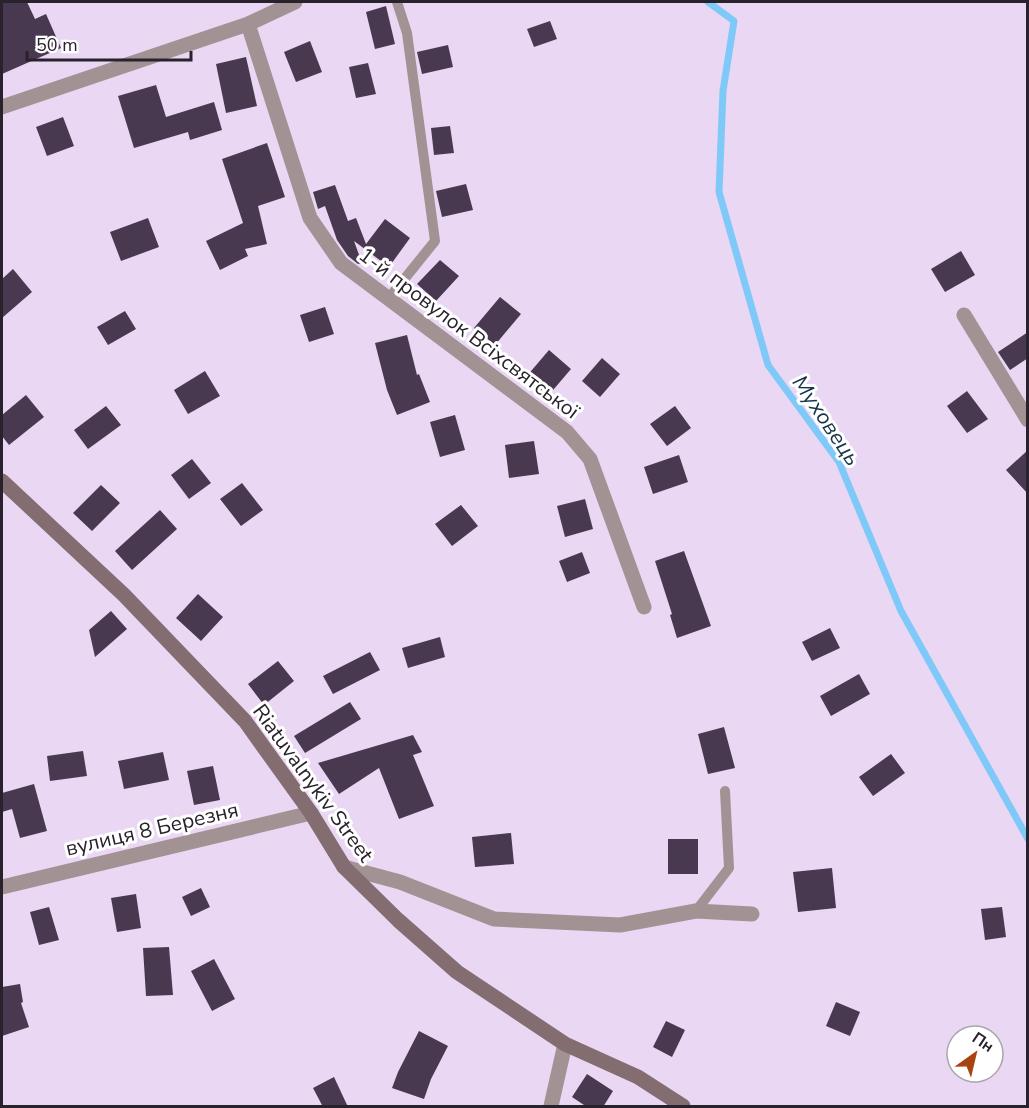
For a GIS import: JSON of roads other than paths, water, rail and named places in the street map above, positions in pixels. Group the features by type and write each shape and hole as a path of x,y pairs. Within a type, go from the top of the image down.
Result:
{"main road":[{"name":"Riatuvalnykiv Street","path":"2,481 124,594 245,721 311,813 344,867 398,920 457,972 565,1044 638,1077 683,1107"}],"street":[{"path":"2,107 248,24 295,2"},
{"name":"1-й провулок Всіхсвятської","path":"248,24 310,218 341,263 567,432 590,459 644,607"},
{"path":"964,315 1028,420"},
{"name":"вулиця 8 Березня","path":"2,887 311,813"},
{"path":"344,867 400,882 494,919 620,925 696,911 752,914"},
{"path":"551,1107 565,1044"}],"lane":[{"path":"389,298 435,241 407,33 397,2"},
{"path":"696,911 729,868 725,791"}],"waterway":[{"name":"Муховець","path":"708,2 734,21 723,91 719,192 768,365 839,462 901,611 1028,839"}]}
